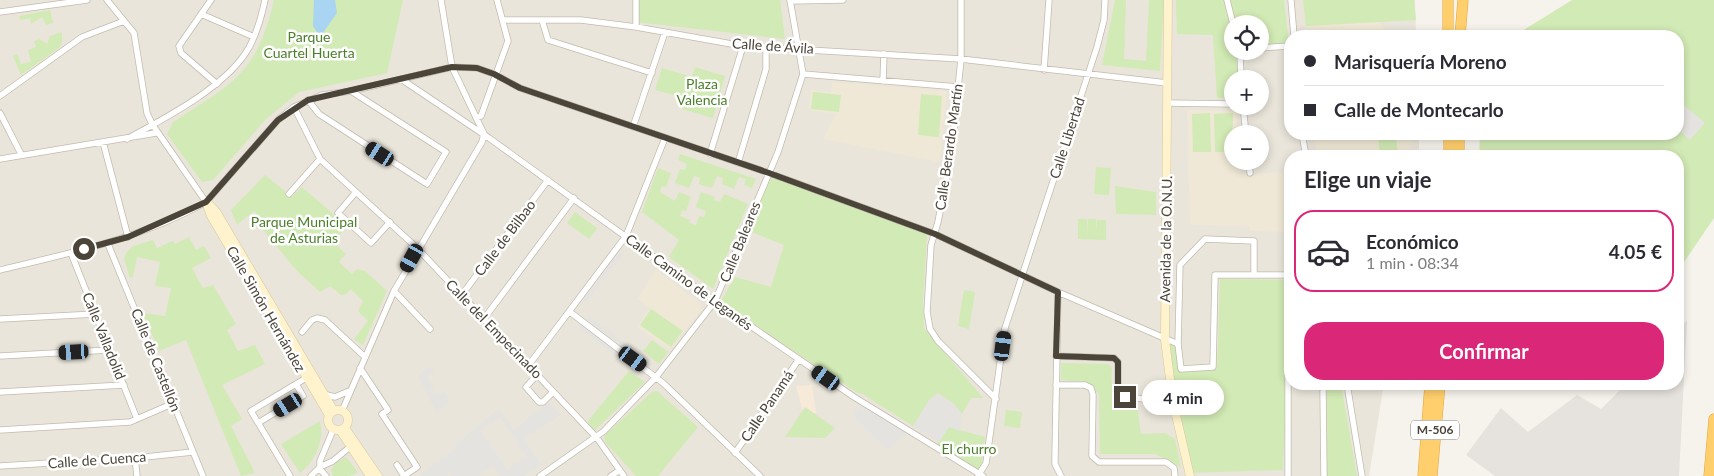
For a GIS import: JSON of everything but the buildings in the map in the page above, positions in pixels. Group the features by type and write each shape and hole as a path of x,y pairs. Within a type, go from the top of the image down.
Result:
{"highway":[{"path":"1448,0 1448,30"},
{"path":"1459,0 1460,30"},
{"path":"1460,30 1463,0"},
{"name":"M-506","path":"1423,476 1424,430 1429,390"},
{"name":"M-506","path":"1432,476 1439,390"},
{"path":"1438,476 1440,390"},
{"path":"1709,476 1714,419"},
{"path":"1418,476 1424,430"}],"street":[{"path":"0,12 48,3 87,0"},
{"name":"Calle Simón Hernández","path":"107,0 134,33 147,113 156,134 206,202 217,213 335,412"},
{"path":"211,0 179,46 181,53 217,84"},
{"path":"127,139 217,84 245,54 254,37 265,0"},
{"path":"378,476 339,429 327,422 349,391 394,291 482,142 484,134 452,67 441,0"},
{"path":"476,118 481,116 494,74 508,41 497,0"},
{"path":"636,0 636,27"},
{"path":"790,1 843,0"},
{"name":"Calle Berardo Martín","path":"960,0 961,59 952,150 935,234 931,245 927,312 930,329 938,342 996,399"},
{"path":"1044,70 1049,0"},
{"name":"Calle Libertad","path":"980,475 986,462 1005,328 1088,73 1104,20 1105,0"},
{"name":"Avenida de la O.N.U.","path":"1168,0 1165,340 1173,402 1190,476"},
{"path":"1227,0 1231,15"},
{"path":"1291,0 1294,30"},
{"name":"Calle Baleares","path":"540,476 597,438 656,377 715,301 769,173 803,74 790,1"},
{"path":"201,14 254,37"},
{"path":"0,96 82,37 124,20"},
{"name":"Calle de Ávila","path":"502,20 580,20 636,27 743,46 961,59 1044,70 1167,82"},
{"path":"542,20 548,40 652,73"},
{"path":"633,127 665,32"},
{"path":"710,154 743,46"},
{"path":"1269,47 1284,46"},
{"path":"738,163 766,69 766,47"},
{"path":"883,81 884,54"},
{"path":"0,270 108,244 206,202 278,120 294,107 308,100 452,67 477,68 494,74 520,88 769,173 935,234 1058,292 1178,344"},
{"path":"803,74 958,87"},
{"name":"Calle Camino de Leganés","path":"401,79 484,134 715,301 854,398 980,475"},
{"path":"308,100 318,114 427,184 446,152 351,91"},
{"path":"1167,103 1224,104"},
{"name":"Calle del Empecinado","path":"294,107 320,159 418,248 483,320 597,438 624,476"},
{"path":"0,113 21,154"},
{"path":"0,159 21,154 156,134"},
{"path":"528,366 626,236 665,138"},
{"path":"103,142 128,237"},
{"path":"289,194 320,159"},
{"name":"Calle de Bilbao","path":"461,296 548,180"},
{"path":"356,192 338,213 371,243 390,222"},
{"path":"483,320 574,198"},
{"name":"Calle Simón Hernández","path":"206,202 211,216 306,378 335,412"},
{"path":"1254,275 1254,241 1205,239 1180,265 1178,344 1181,369 1213,367 1215,275 1254,275 1284,274"},
{"name":"Calle de Castellón","path":"108,244 203,476"},
{"name":"Calle Valladolid","path":"71,252 137,419"},
{"path":"394,291 430,329"},
{"path":"1058,292 1055,464 1060,476"},
{"path":"570,312 656,377 760,476"},
{"path":"0,319 96,314"},
{"path":"302,332 312,320 317,318 325,320 365,357"},
{"path":"0,356 110,350"},
{"path":"1056,356 1114,358 1118,362 1118,392 1125,397 1173,402"},
{"name":"Calle Panamá","path":"735,452 799,360"},
{"path":"360,368 388,410 382,414 417,467 404,476 396,465"},
{"path":"537,375 526,386 538,402 542,402 553,392"},
{"path":"290,476 251,411 306,378"},
{"path":"258,423 303,396 296,384"},
{"path":"0,392 124,385"},
{"path":"1056,385 1085,385 1091,388 1093,395 1092,456 1099,462 1166,462 1174,468 1174,476"},
{"path":"1288,476 1289,390"},
{"path":"1323,390 1324,476"},
{"path":"1348,390 1362,476"},
{"path":"322,393 335,397 349,391"},
{"path":"0,430 130,422 174,403"},
{"path":"326,476 320,468 320,461 339,429 348,418 335,412"},
{"path":"339,429 370,476"},
{"path":"312,476 350,446"},
{"name":"Calle de Cuenca","path":"0,466 135,458 193,452"},
{"path":"135,458 136,476"},
{"path":"611,476 620,470"}],"shaded area":[{"path":"0,0 1415,0 1416,30 1284,30 1284,140 1419,140 1419,150 1284,150 1284,390 1383,390 1369,476 0,476"},
{"path":"1378,20 1386,30 1306,30 1306,26"},
{"path":"832,82 947,91 940,162 823,139 836,114 809,110 811,90 831,93"},
{"path":"1684,105 1705,123 1690,140 1684,134"},
{"path":"1187,110 1224,111 1224,115 1236,115 1237,125 1224,125 1224,170 1240,170 1241,175 1284,172 1284,232 1250,231 1249,226 1190,225"},
{"path":"1315,140 1411,140 1411,150 1316,150"},
{"path":"620,251 624,254 586,303 583,300"},
{"path":"656,270 700,303 701,310 670,350 637,327 650,308 637,299"},
{"path":"588,315 649,361 647,364 586,319"},
{"path":"1687,320 1684,378 1684,323"},
{"path":"581,324 642,370 639,373 578,328"},
{"path":"429,366 434,371 428,377 437,396 443,391 452,400 437,413 418,376"},
{"path":"812,385 816,413 804,416 796,386"},
{"path":"1620,390 1683,390 1679,476 1495,476 1466,455 1501,408 1528,432 1577,395 1601,409"},
{"path":"938,393 954,404 962,414 960,431 949,427 939,442 913,426 929,400"},
{"path":"548,401 561,415 524,439 542,465 524,476 500,476 493,465 478,476 452,476 450,473 446,476 422,476 421,474 455,449 454,445 499,409 514,430","holes":["500,417 526,456 507,469 481,431"]},
{"path":"863,403 910,431 887,451 852,416"}],"green space":[{"name":"Parque Cuartel Huerta","path":"274,0 403,0 387,73 299,92 265,120 213,180 202,182 167,134 173,122 212,97 240,74 259,45"},
{"path":"638,0 780,0 785,39 635,22"},
{"path":"1115,0 1126,0 1124,59 1146,61 1149,0 1164,0 1160,71 1102,65"},
{"path":"1176,0 1284,0 1287,30 1284,30 1284,44 1269,45 1269,15 1224,15 1224,60 1237,60 1237,70 1224,70 1224,98 1217,98 1213,35 1177,34"},
{"path":"1303,0 1414,0 1416,20 1306,26"},
{"path":"1572,0 1714,0 1714,218 1684,262 1684,150 1479,150 1480,140 1684,140 1684,30 1524,30"},
{"path":"50,10 53,23 46,25 42,17 31,24 30,18 20,20 19,16"},
{"path":"62,32 62,42 59,48 21,75 13,56 17,54 21,64 31,62 28,50 36,47 34,41 40,39 47,44 50,36"},
{"name":"Plaza Valencia","path":"695,67 725,76 713,118 682,109 685,98 655,90 662,68 692,77"},
{"path":"813,92 841,95 839,112 811,109"},
{"path":"921,94 942,96 939,137 918,135"},
{"path":"1210,113 1211,152 1193,152 1192,114"},
{"path":"1214,114 1233,115 1233,125 1224,125 1224,152 1215,152"},
{"path":"1378,140 1396,140 1397,150 1379,150"},
{"path":"680,154 756,179 752,188 744,185 746,179 739,177 734,189 722,184 723,178 717,176 712,188 699,184 700,178 694,176 689,188 675,183 680,169 685,170 687,164 678,160"},
{"path":"1096,167 1111,168 1109,195 1094,194"},
{"path":"658,168 671,173 666,187 662,186 660,192 675,201 679,192 691,197 686,211 682,210 680,216 690,220 689,223 696,225 699,216 704,217 706,211 696,207 701,192 715,197 714,200 720,202 724,194 748,204 713,289 669,257 679,240 642,212"},
{"name":"Parque Municipal de Asturias","path":"265,175 292,197 302,187 332,213 345,229 333,242 346,254 339,262 352,274 357,269 365,271 387,291 363,345 354,339 368,321 358,311 363,301 351,289 346,294 341,295 330,286 320,292 297,271 260,226 259,217 254,211 237,225 231,210"},
{"path":"770,178 788,180 927,235 923,299 924,328 983,398 971,398 962,414 954,404 938,393 913,426 864,395 856,392 720,302 735,277 771,287 784,245 751,232 755,211"},
{"path":"1115,186 1156,192 1156,215 1116,214"},
{"path":"575,212 597,228 589,239 567,223"},
{"path":"1078,219 1087,219 1087,238 1088,219 1096,219 1096,232 1097,220 1106,220 1106,240 1078,239"},
{"path":"189,237 196,250 204,246 211,258 192,268 203,288 213,285 236,324 227,330 238,351 255,345 265,364 222,385 242,419 231,426 255,473 241,476 186,340 159,351 143,313 165,316 171,288 155,286 160,262 137,257 133,277 130,278 124,259 126,253 133,246 153,240 157,248 173,241 175,244"},
{"path":"1220,279 1284,280 1284,390 1286,390 1283,470 1189,473 1165,340 1176,346 1180,370 1217,369"},
{"path":"964,290 975,292 969,329 958,326"},
{"path":"651,309 683,331 671,347 640,325"},
{"path":"652,340 668,352 659,364 643,351"},
{"path":"1061,363 1108,364 1112,368 1112,386 1116,397 1119,401 1134,401 1137,404 1141,434 1165,433 1175,439 1181,467 1155,454 1100,454 1099,395 1087,382 1061,380"},
{"path":"629,371 645,382 592,433 588,421"},
{"path":"1327,390 1342,390 1357,476 1327,476"},
{"path":"657,391 698,427 658,476 636,476 606,443 604,436 652,392"},
{"path":"805,407 835,428 825,438 785,437"},
{"path":"1006,410 1022,412 1020,428 1004,426"},
{"path":"320,421 321,436 318,450 310,463 300,473 281,444"},
{"name":"El churro","path":"949,427 985,437 980,474 936,445"},
{"path":"346,457 358,472 350,476 333,476 331,470 336,463"}],"water":[{"path":"314,0 335,0 337,13 320,37 313,26"}],"route":[{"path":"84,249 128,237 192,210 206,202 278,120 286,112 308,100 322,95 351,91 440,69 452,67 477,68 494,74 520,88 769,173 935,234 1058,292 1056,356 1114,358 1118,362 1118,392 1125,397"}]}
